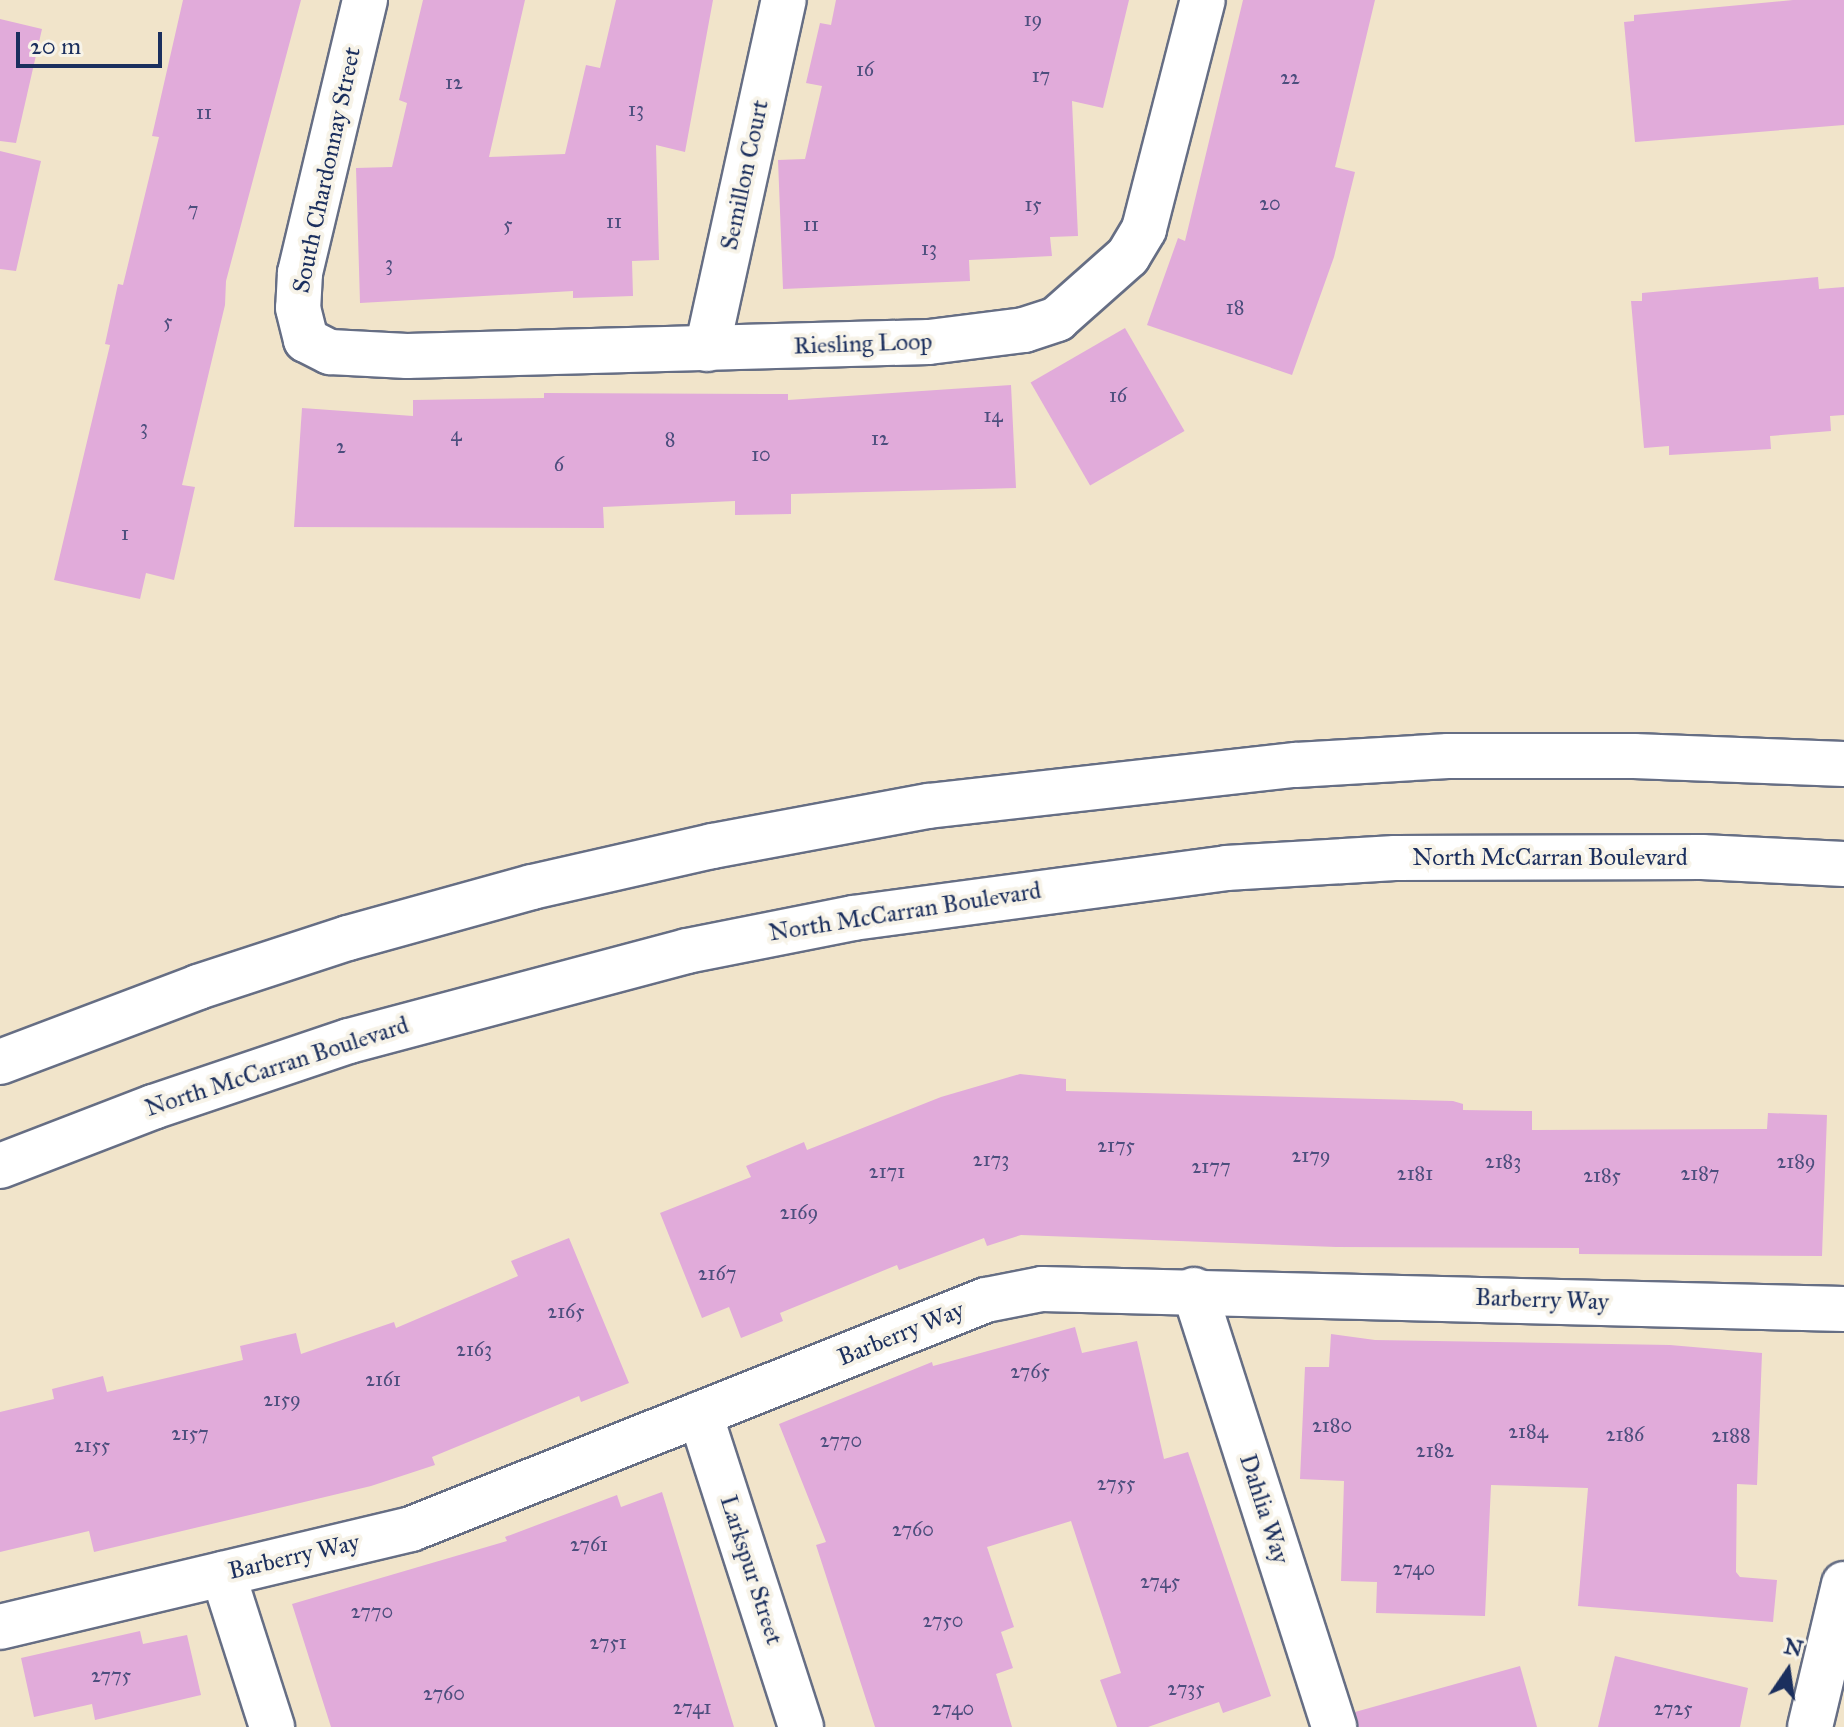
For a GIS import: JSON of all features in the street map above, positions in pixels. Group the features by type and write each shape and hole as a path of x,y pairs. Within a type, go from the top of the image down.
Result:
{"street":[{"name":"South Chardonnay Street","path":"306,340 298,308 300,273 365,0"},
{"name":"Semillon Court","path":"707,349 784,0"},
{"name":"Riesling Loop","path":"306,340 330,352 407,356 707,349 942,341 1024,330 1057,319 1080,304 1128,256 1144,229 1203,0"},
{"path":"0,1062 198,987 471,904 712,846 928,806 1266,768 1448,756 1634,756 1844,764"},
{"path":"1702,857 1844,889"},
{"name":"North McCarran Boulevard","path":"0,1166 153,1107 349,1041 687,951 853,918 1226,868 1410,858 1702,857 1844,864"},
{"name":"Barberry Way","path":"0,1627 411,1529 986,1300 1042,1289 1194,1290 1844,1309"},
{"name":"Dahlia Way","path":"1194,1290 1334,1727"},
{"name":"Larkspur Street","path":"700,1414 801,1727"},
{"path":"223,1574 272,1727"},
{"path":"1810,1727 1844,1584"}],"building":[{"path":"183,0 301,0 226,281 225,305 182,485 195,487 174,580 146,573 140,599 54,580 110,345 105,344 118,284 123,285 159,137 152,136"},
{"path":"423,0 525,0 489,157 565,154 586,65 600,68 616,0 713,0 685,152 656,145 659,260 632,261 633,296 573,298 573,291 360,303 356,168 392,167 407,103 399,100"},
{"path":"836,0 1129,0 1103,108 1072,101 1078,236 1050,237 1052,256 969,260 970,281 783,289 778,160 805,159 822,86 806,83 820,23 831,25"},
{"path":"1243,0 1375,0 1335,167 1355,172 1334,257 1292,375 1147,325 1178,238 1185,241"},
{"path":"1793,0 1844,0 1844,125 1635,142 1624,22 1634,21 1634,15"},
{"path":"0,19 42,29 16,143 0,141"},
{"path":"0,151 41,161 16,271 0,269"},
{"path":"1818,277 1819,289 1844,287 1844,415 1830,416 1831,431 1770,436 1771,449 1669,455 1669,446 1644,448 1631,301 1642,301 1642,293"},
{"path":"1125,328 1184,431 1090,486 1031,382"},
{"path":"1011,385 1016,488 791,494 791,514 735,515 735,501 603,507 604,528 294,527 302,408 413,416 413,400 544,398 544,393 788,394 788,400"},
{"path":"1020,1074 1066,1079 1066,1091 1453,1101 1463,1104 1463,1110 1532,1111 1532,1130 1767,1129 1768,1113 1827,1115 1822,1256 1579,1254 1579,1248 1336,1247 1021,1235 987,1246 984,1238 899,1270 897,1265 780,1313 783,1321 741,1338 729,1307 702,1318 660,1213 751,1177 746,1166 804,1142 807,1150 941,1097"},
{"path":"569,1238 629,1383 581,1402 579,1396 432,1457 435,1465 371,1486 94,1552 89,1531 0,1552 0,1412 54,1399 52,1389 103,1376 107,1392 243,1360 240,1346 296,1333 301,1354 394,1322 396,1328 518,1276 511,1261"},
{"path":"1075,1327 1082,1353 1137,1341 1164,1459 1188,1452 1271,1696 1223,1713 1219,1702 1148,1727 1117,1727 1100,1680 1121,1673 1071,1521 987,1547 1014,1627 1001,1632 1013,1668 996,1674 1012,1727 875,1727 816,1545 826,1542 779,1424 932,1362 933,1366"},
{"path":"1331,1334 1375,1340 1670,1345 1762,1353 1757,1485 1737,1484 1736,1572 1740,1577 1777,1580 1773,1622 1578,1606 1588,1488 1491,1485 1485,1616 1376,1613 1377,1582 1341,1581 1344,1481 1300,1479 1305,1367 1329,1367"},
{"path":"662,1492 734,1727 331,1727 292,1604 507,1541 505,1537 617,1495 621,1507"},
{"path":"140,1631 143,1644 187,1635 201,1695 95,1720 92,1704 34,1717 21,1658"},
{"path":"1615,1656 1748,1688 1740,1727 1598,1727"},
{"path":"1520,1666 1537,1727 1358,1727 1355,1712"}]}
